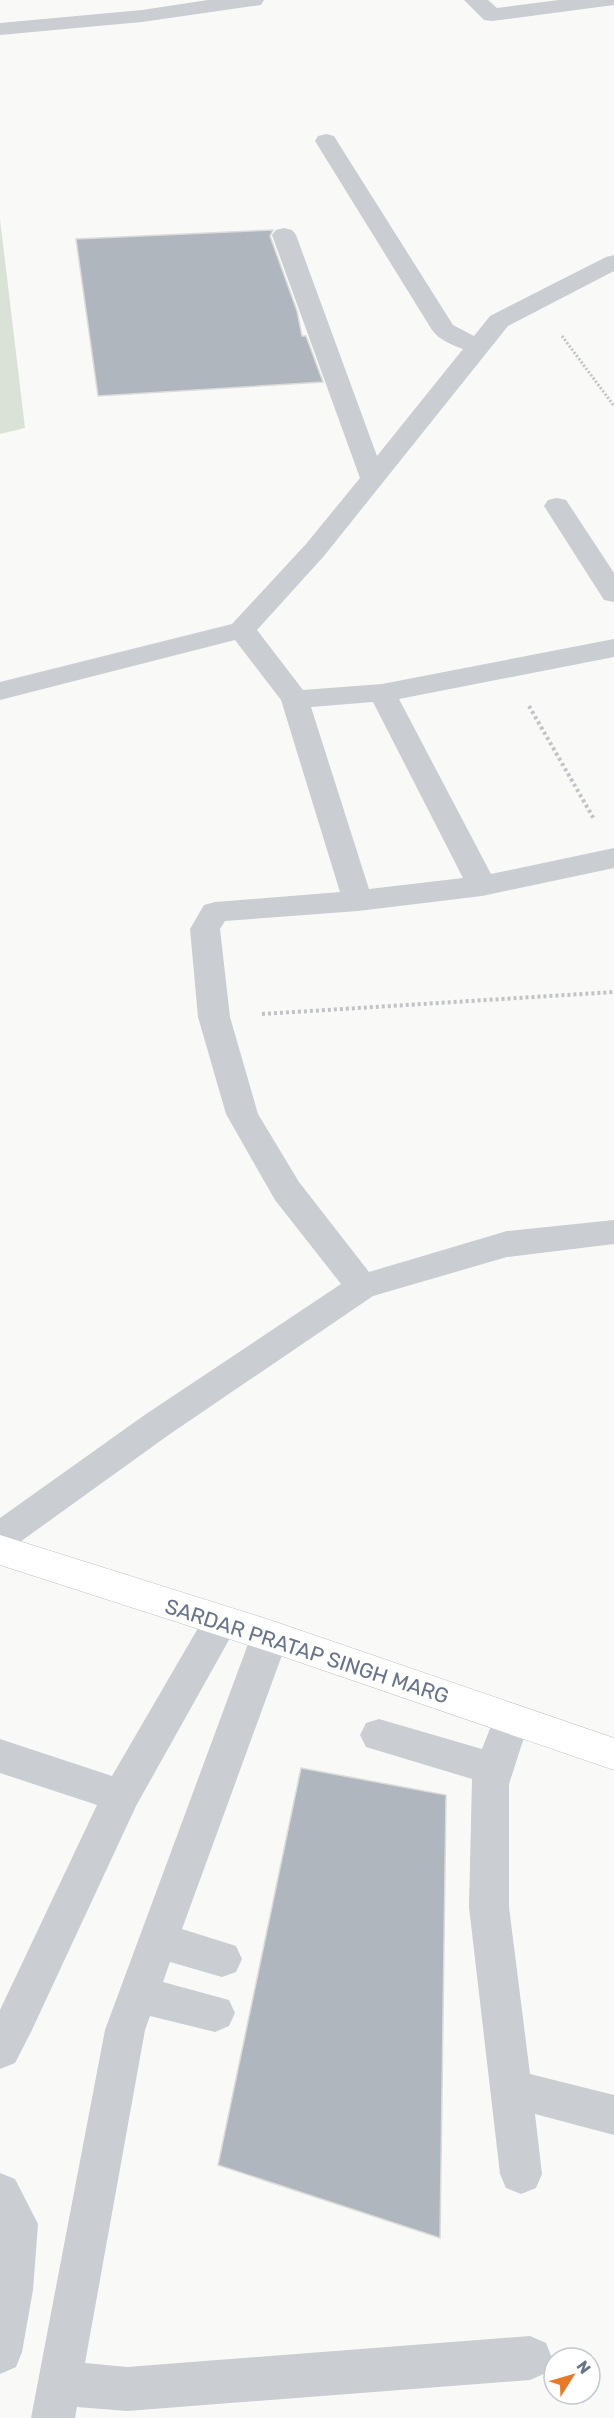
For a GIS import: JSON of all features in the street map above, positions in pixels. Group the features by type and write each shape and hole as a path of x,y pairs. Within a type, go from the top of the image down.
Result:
{"main road":[{"name":"SARDAR PRATAP SINGH MARG","path":"0,1550 270,1636 614,1754"}],"street":[{"path":"0,29 142,16 253,0"},
{"path":"475,0 492,15 609,0"},
{"path":"326,141 444,330 460,340 478,346"},
{"path":"284,234 373,479"},
{"path":"0,691 242,630 315,550 499,321 614,262"},
{"path":"557,506 614,594"},
{"path":"242,630 295,699 358,902"},
{"path":"295,699 382,693 614,648"},
{"path":"382,693 482,886"},
{"path":"362,1287 287,1191 242,1114 213,1017 205,929 215,912 358,902 482,886 614,858"},
{"path":"0,1537 158,1424 362,1287 507,1244 614,1232"},
{"path":"0,2050 17,2019 121,1796 221,1622"},
{"path":"270,1636 125,2030 57,2401 127,2389 531,2358"},
{"path":"511,1719 490,1784 489,1907 521,2174"},
{"path":"379,1735 495,1769"},
{"path":"0,1756 121,1796"},
{"path":"159,1940 222,1959"},
{"path":"138,1995 215,2013"},
{"path":"510,2088 614,2115"},
{"path":"0,2193 17,2224 11,2290 0,2352"}],"path":[{"path":"537,302 614,406"},
{"path":"508,669 596,823"},
{"path":"213,1017 614,992"}],"shaded area":[{"path":"0,219 25,428 0,434"}],"building":[{"path":"273,230 270,236 297,311 302,336 306,336 323,382 98,396 76,239"},
{"path":"301,1768 446,1795 440,2238 218,2165"}]}
